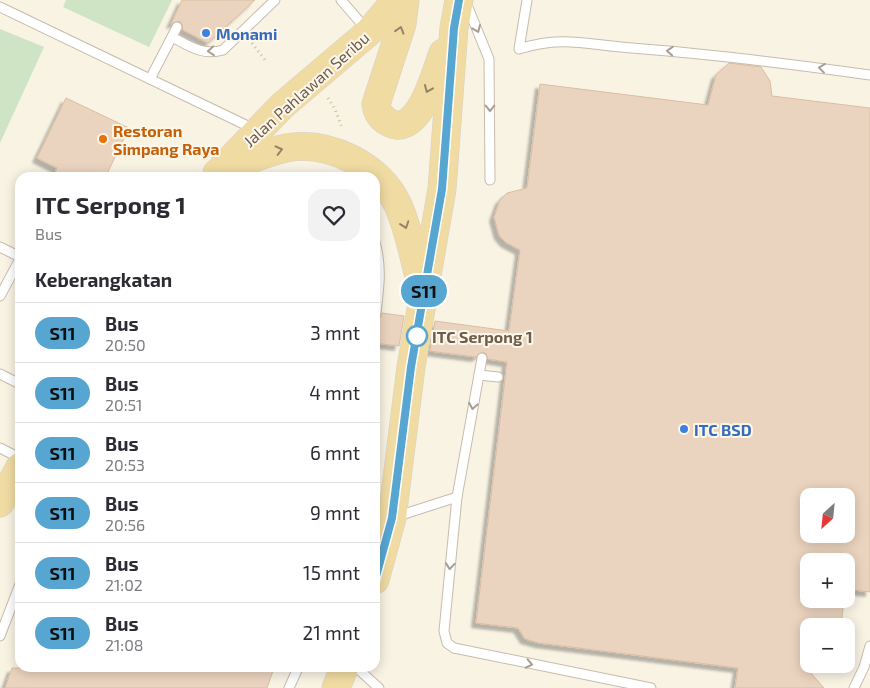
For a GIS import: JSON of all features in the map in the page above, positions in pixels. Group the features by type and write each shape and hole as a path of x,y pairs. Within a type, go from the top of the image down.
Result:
{"main road":[{"name":"Jalan Pahlawan Seribu","path":"219,172 257,130 296,93 369,32 396,0"},
{"path":"405,0 402,24 376,104 378,113 389,123 398,126 406,125 416,116 454,28"},
{"path":"380,558 392,518 411,367 442,189 454,28 459,0"},
{"path":"223,172 267,153 287,148 313,146 344,154 369,172"},
{"path":"380,182 388,189 397,203 407,229 424,296"},
{"path":"0,503 15,476"},
{"path":"336,688 342,672"}],"lane":[{"path":"172,37 202,52 222,50 275,0"},
{"path":"341,0 369,32"},
{"path":"465,0 489,59 490,180"},
{"path":"527,0 519,49 554,41 580,41 610,46 718,55 870,75"},
{"path":"0,7 257,130"},
{"path":"150,79 177,27"},
{"path":"0,247 15,255"},
{"path":"380,258 380,274"},
{"path":"0,296 15,268"},
{"path":"482,358 456,497 444,637 450,646 641,688 651,688"},
{"path":"0,374 15,382"},
{"path":"479,375 498,377"},
{"path":"0,448 15,456"},
{"path":"392,518 456,497"},
{"path":"0,636 15,597"},
{"path":"854,688 864,667 870,646"},
{"path":"289,688 296,672"},
{"path":"361,672 379,688"}],"path":[{"path":"242,31 266,60"}],"green space":[{"path":"66,0 172,0 149,47 63,7"},
{"path":"0,29 44,47 0,143"}],"building":[{"path":"182,0 255,0 208,43 183,30 182,24 179,21 171,24"},
{"name":"ITC BSD","path":"729,63 761,67 770,81 772,96 870,108 870,592 855,590 855,553 800,553 800,608 843,608 842,618 800,618 800,673 811,673 824,688 735,688 738,668 539,643 525,639 518,628 476,623 507,362 488,359 483,352 476,357 430,351 435,321 509,331 520,250 505,242 499,235 494,217 500,200 507,193 527,188 540,84 708,105 716,75"},
{"path":"66,98 129,128 108,172 55,172 57,168 37,158"},
{"path":"382,313 404,316 399,346 380,344"},
{"path":"12,668 15,668 15,672 273,672 267,688 5,688"}],"bus line":[{"name":"S11","path":"380,566 392,518 411,367 442,189 443,152 454,28 459,0"}],"place":[{"name":"Monami","path":"206,33"},
{"name":"Restoran Simpang Raya","path":"103,139"},
{"name":"ITC Serpong 1","path":"417,336"},
{"name":"ITC BSD","path":"684,429"}]}
